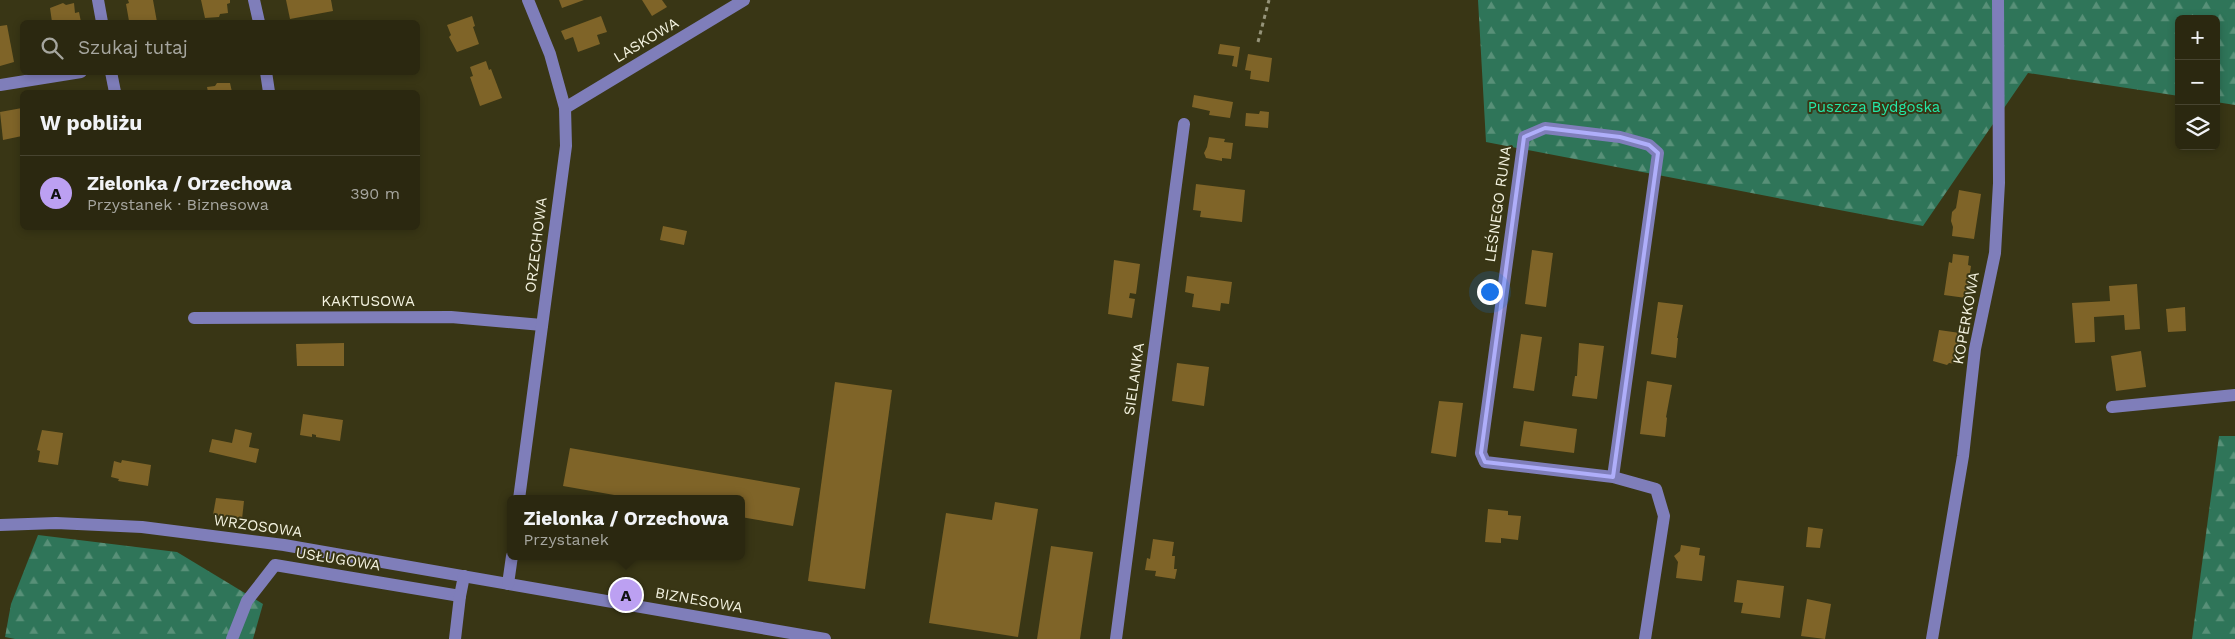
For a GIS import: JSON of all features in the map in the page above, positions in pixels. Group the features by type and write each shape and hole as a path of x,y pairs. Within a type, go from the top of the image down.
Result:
{"street":[{"path":"98,0 102,20"},
{"path":"254,0 259,20"},
{"name":"ORZECHOWA","path":"521,495 566,146 565,108 550,54 528,0"},
{"name":"LASKOWA","path":"565,108 744,0"},
{"name":"KOPERKOWA","path":"1932,639 1963,456 1976,350 1994,253 1999,183 1998,0"},
{"path":"0,85 62,75"},
{"path":"112,75 115,90"},
{"path":"266,75 269,90"},
{"name":"SIELANKA","path":"1116,639 1184,124"},
{"name":"LEŚNEGO RUNA","path":"1613,478 1658,153 1649,145 1620,137 1546,128 1524,137 1481,453 1485,462 1613,478 1656,489 1664,516 1645,639"},
{"name":"KAKTUSOWA","path":"194,318 451,317 542,325"},
{"path":"2112,407 2235,395"},
{"name":"WRZOSOWA","path":"0,525 56,523 142,527 284,545 508,584"},
{"path":"508,584 511,560"},
{"name":"USŁUGOWA","path":"232,639 247,601 275,565 460,596"},
{"path":"455,639 464,576"},
{"name":"BIZNESOWA","path":"508,584 825,639"}],"path":[{"path":"1258,42 1269,0"}],"highlighted area":[{"path":"1545,128 1620,137 1649,145 1658,153 1613,477 1485,462 1481,453 1524,137"}],"green space":[{"name":"Puszcza Bydgoska","path":"1478,0 2235,0 2235,105 2220,103 2220,15 2175,15 2175,95 2028,73 1923,226 1486,142"},
{"path":"2219,436 2235,436 2235,639 2192,639"},
{"path":"38,535 177,552 263,604 253,639 15,639 5,637 11,604"}],"building":[{"path":"128,0 153,0 157,20 129,20 126,4 129,3"},
{"path":"201,0 230,0 230,3 227,4 228,13 220,14 219,17 205,18"},
{"path":"286,0 331,0 333,11 290,19"},
{"path":"559,0 584,0 562,8"},
{"path":"642,0 662,0 667,7 652,16"},
{"path":"63,3 66,5 74,3 75,13 79,12 81,20 52,20 50,8"},
{"path":"472,16 475,26 473,27 479,44 457,52 449,37 451,35 447,25"},
{"path":"601,16 607,32 597,35 600,44 578,52 573,37 565,40 561,31"},
{"path":"7,25 14,62 0,66 0,26"},
{"path":"1220,44 1240,47 1237,67 1232,66 1234,56 1218,54"},
{"path":"1248,54 1272,58 1269,82 1250,79 1251,71 1245,70"},
{"path":"486,61 502,98 480,106 470,77 473,76 470,67"},
{"path":"217,83 230,83 232,90 208,90 207,87 215,86"},
{"path":"1194,95 1233,102 1230,118 1209,115 1210,111 1192,107"},
{"path":"20,108 20,136 3,140 0,112"},
{"path":"1260,111 1269,112 1268,128 1245,126 1246,113 1259,114"},
{"path":"1209,137 1225,139 1224,142 1233,143 1231,159 1222,158 1222,161 1206,158 1204,153"},
{"path":"1196,184 1245,190 1242,222 1200,217 1201,211 1193,210"},
{"path":"1959,190 1981,194 1974,239 1952,236 1952,212 1956,208"},
{"path":"663,226 687,231 684,245 660,240"},
{"path":"1532,250 1553,253 1546,307 1525,304"},
{"path":"1953,254 1969,256 1968,265 1971,266 1966,298 1944,295 1949,262 1952,263"},
{"path":"1114,260 1140,264 1136,294 1130,293 1129,298 1135,299 1132,318 1108,314"},
{"path":"1187,276 1232,282 1229,304 1221,303 1220,311 1192,307 1194,294 1185,292"},
{"path":"2137,284 2140,329 2125,330 2124,315 2094,317 2095,342 2075,343 2072,303 2110,301 2109,286"},
{"path":"1658,302 1683,305 1677,338 1676,358 1651,354"},
{"path":"2185,307 2186,331 2168,332 2166,309"},
{"path":"1939,330 1960,333 1957,364 1949,363 1947,365 1933,361"},
{"path":"1521,334 1542,337 1534,391 1513,388"},
{"path":"344,343 344,366 297,366 296,344"},
{"path":"1579,343 1604,346 1597,399 1572,396 1575,376 1577,376"},
{"path":"2141,351 2146,387 2116,391 2111,356"},
{"path":"1177,363 1209,367 1204,406 1172,401"},
{"path":"1647,381 1672,385 1666,417 1665,437 1640,434"},
{"path":"835,382 892,390 865,589 808,581"},
{"path":"1439,401 1463,403 1456,457 1431,453"},
{"path":"303,414 343,420 340,441 316,437 316,435 312,434 312,437 300,435"},
{"path":"1524,421 1577,429 1574,453 1520,446"},
{"path":"235,429 252,433 249,447 259,449 256,463 209,452 212,439 232,443"},
{"path":"42,430 63,433 58,465 38,462 40,451 37,450"},
{"path":"570,448 800,488 793,526 745,518 745,495 614,495 563,486"},
{"path":"122,460 151,465 148,486 118,481 119,479 111,477 114,461 121,463"},
{"path":"216,498 244,501 242,519 213,515"},
{"path":"995,502 1038,509 1018,637 929,623 946,513 992,520"},
{"path":"1488,509 1508,511 1508,515 1521,516 1518,540 1501,538 1501,543 1485,542"},
{"path":"1808,527 1823,529 1820,548 1806,547"},
{"path":"1153,539 1174,542 1172,556 1175,556 1174,569 1177,569 1175,579 1155,576 1156,571 1145,570 1147,558 1150,559"},
{"path":"1681,545 1700,548 1699,555 1705,556 1702,581 1676,578 1678,562 1674,556 1680,551"},
{"path":"1051,546 1093,552 1080,639 1037,639"},
{"path":"1737,580 1784,586 1780,618 1741,613 1743,603 1734,602"},
{"path":"1807,599 1831,604 1825,639 1801,636"}],"place":[{"name":"Zielonka / Orzechowa","path":"626,595"}]}
